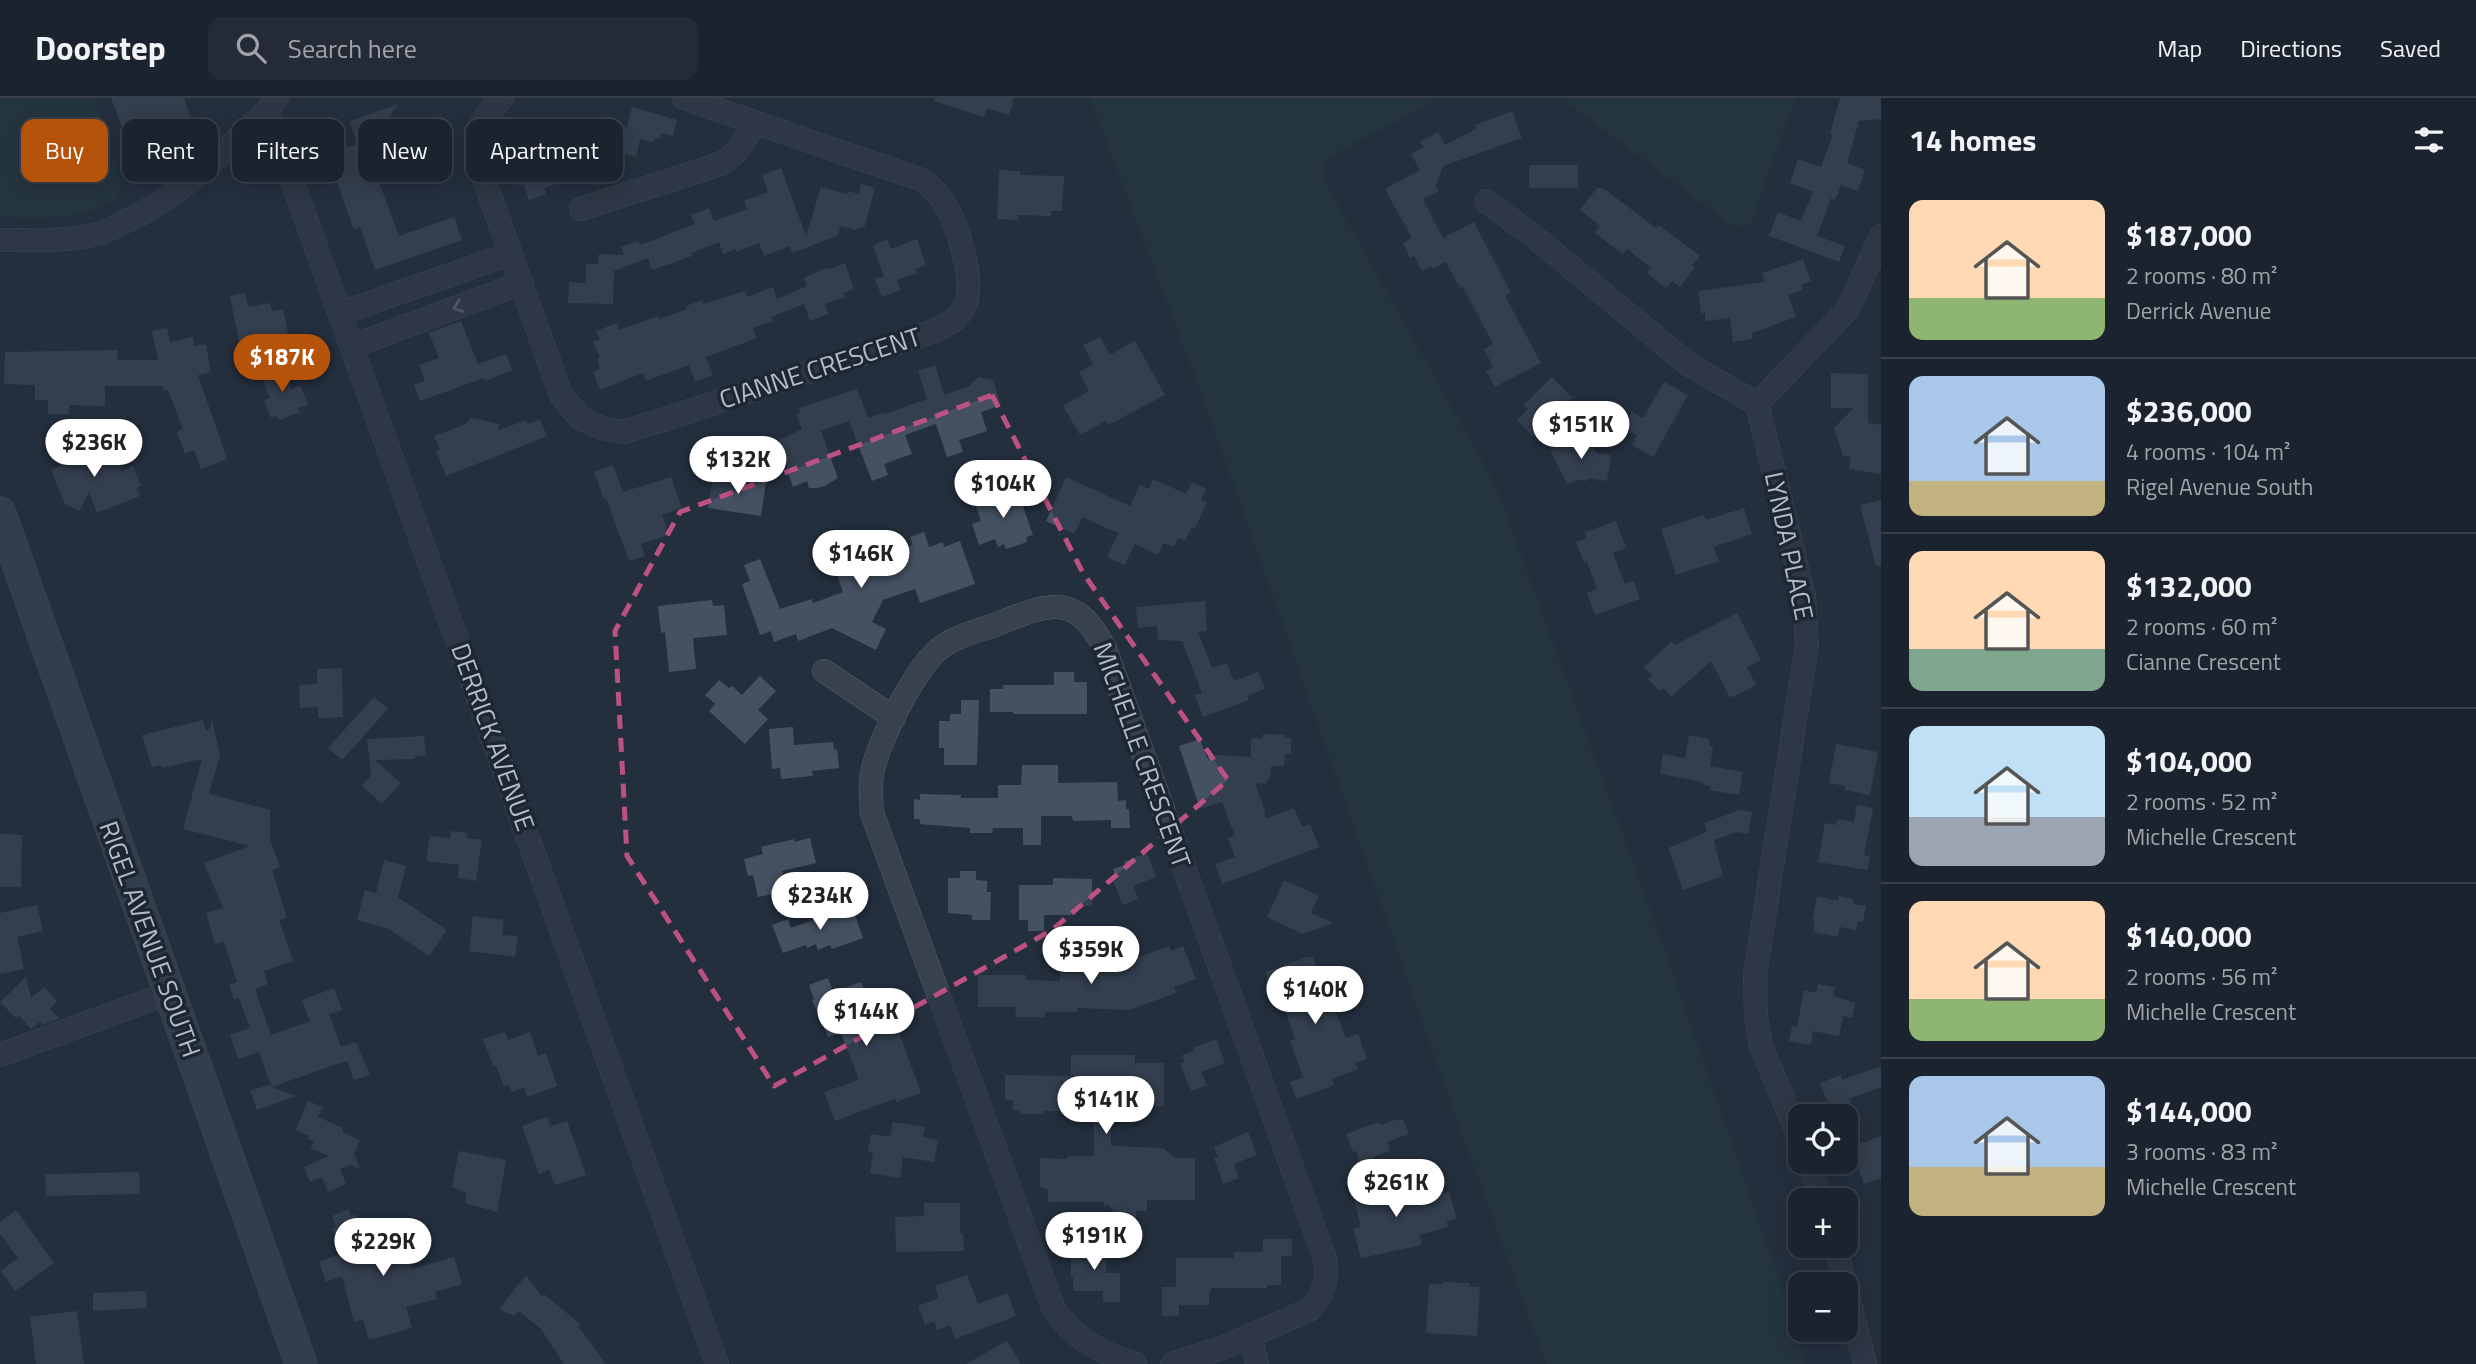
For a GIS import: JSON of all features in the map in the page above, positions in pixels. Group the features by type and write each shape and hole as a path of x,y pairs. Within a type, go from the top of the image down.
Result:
{"main road":[{"name":"RIGEL AVENUE SOUTH","path":"0,513 301,1364"}],"street":[{"name":"CIANNE CRESCENT","path":"502,98 483,119 477,133 476,151 561,395 580,418 601,428 623,432 937,330 953,321 965,308 969,290 968,273 953,224 944,202 934,189 911,175 684,98"},
{"path":"0,240 98,234 129,220 160,204 188,183 272,105"},
{"name":"DERRICK AVENUE","path":"272,105 341,313 718,1364"},
{"path":"581,209 720,164 739,150 755,123"},
{"path":"1486,201 1531,234 1688,364 1757,404 1848,309 1881,236"},
{"path":"341,313 510,254"},
{"path":"353,346 522,283"},
{"name":"LYNDA PLACE","path":"1757,404 1804,596 1807,645 1755,974 1754,995 1761,1046 1788,1111"},
{"name":"MICHELLE CRESCENT","path":"1135,1364 1111,1356 1071,1332 1053,1307 872,813 870,788 873,767 894,718 929,660 949,642 1042,607 1051,606 1076,612 1096,632 1106,651 1325,1259 1326,1286 1309,1310 1250,1335 1224,1356 1172,1364"},
{"path":"824,671 894,718"},
{"path":"0,1055 169,993"},
{"path":"1250,1335 1257,1364"},
{"path":"1858,1335 1865,1364"}],"highlighted area":[{"path":"992,395 1083,573 1228,780 1052,930 774,1086 627,856 615,631 680,512"}],"green space":[{"path":"0,98 94,98 101,119 21,119 21,182 108,182 108,142 120,180 118,195 92,210 62,217 0,217"},
{"path":"1090,98 1441,98 1325,159 1324,180 1496,486 1666,953 1787,1303 1788,1342 1798,1342 1804,1364 1546,1364 1453,1109 1201,392"},
{"path":"1561,98 1798,98 1794,101 1751,223 1734,227"}],"building":[{"path":"111,98 184,98 191,119 122,119 122,127"},
{"path":"935,98 1014,98 1009,115 987,108 984,117 934,101"},
{"path":"1840,98 1881,98 1881,119 1859,121 1847,163 1865,170 1858,191 1841,185 1835,200 1831,198 1817,236 1845,246 1839,262 1769,236 1778,212 1801,221 1813,192 1790,183 1798,159 1821,167 1833,134 1830,133"},
{"path":"398,104 387,119 358,119 358,182 379,182 399,236 454,217 462,240 375,270 360,227 354,230 337,182 344,182 344,149 357,144 350,121"},
{"path":"632,107 677,120 673,136 661,133 660,139 655,138 654,142 640,139 636,157 623,154 623,126 627,127"},
{"path":"1512,111 1522,138 1443,166 1436,186 1439,191 1423,199 1443,238 1474,222 1511,293 1505,296 1541,363 1495,387 1486,371 1493,367 1484,349 1493,344 1463,287 1460,288 1446,262 1422,271 1414,256 1410,258 1403,243 1412,238 1385,189 1420,170 1411,154 1424,147 1420,142 1438,132 1445,145 1476,129 1475,125"},
{"path":"1529,165 1578,165 1578,188 1529,188"},
{"path":"781,168 806,236 821,187 847,194 848,191 859,194 861,184 875,188 865,226 855,230 841,226 837,236 792,253 790,246 764,256 759,243 737,252 736,249 723,254 719,242 691,253 692,256 652,270 648,258 614,271 613,304 568,303 569,282 586,283 586,264 598,264 599,254 624,255 621,247 638,241 640,245 695,224 691,215 709,208 714,221 747,209 744,201 768,192 762,175"},
{"path":"999,170 1020,171 1020,175 1064,176 1062,211 1051,211 1051,216 1018,215 1018,220 997,219"},
{"path":"518,182 561,182 544,188 546,194 529,200 523,184 520,186"},
{"path":"1597,188 1603,188 1656,228 1659,225 1700,256 1680,287 1672,281 1666,288 1647,273 1651,268 1627,249 1623,254 1595,233 1600,226 1580,210"},
{"path":"887,239 891,249 917,239 926,265 915,269 917,273 897,280 901,290 882,297 875,279 884,276 873,246"},
{"path":"1803,259 1811,281 1801,285 1803,290 1788,295 1796,317 1752,333 1752,339 1733,342 1730,318 1705,321 1698,291 1765,282 1762,273"},
{"path":"845,263 854,289 843,293 845,297 825,304 828,314 810,321 804,304 771,317 773,321 753,328 757,338 706,357 713,375 695,382 689,365 646,381 643,373 600,390 593,372 600,369 597,359 600,358 593,342 600,339 596,331 617,323 619,330 687,309 686,306 702,300 703,304 745,291 747,297 773,287 777,299 807,286 804,278"},
{"path":"245,293 248,307 270,303 272,311 283,309 289,338 240,347 230,296"},
{"path":"461,321 478,364 506,354 512,370 420,401 414,385 425,381 419,365 439,358 429,333"},
{"path":"167,328 170,342 193,337 194,346 206,344 211,372 198,375 227,459 201,469 194,450 185,454 177,432 183,429 168,390 164,391 163,386 105,386 105,406 69,405 69,414 48,414 48,400 35,400 35,385 4,384 5,352 118,350 117,360 158,360 152,331"},
{"path":"1100,337 1110,355 1135,341 1165,395 1108,425 1106,421 1080,435 1063,406 1089,391 1079,372 1093,364 1083,345"},
{"path":"281,365 291,390 300,386 308,404 298,408 300,412 279,420 277,416 271,418 264,400 270,398 260,373"},
{"path":"935,365 944,395 969,386 979,377 993,380 1001,405 981,412 987,431 959,440 963,452 947,457 936,424 905,435 912,454 884,464 888,475 872,481 849,421 821,431 838,478 817,488 809,488 807,481 793,487 777,441 802,429 796,414 801,412 799,408 857,389 868,418 884,412 885,414 927,399 918,371"},
{"path":"1831,373 1868,374 1868,423 1881,425 1881,474 1849,469 1851,457 1843,456 1834,428 1854,408 1831,408"},
{"path":"1552,377 1572,398 1554,416 1556,419 1538,436 1532,436 1517,420 1528,409 1524,405"},
{"path":"1664,382 1688,395 1653,457 1632,445 1637,435 1623,428 1632,412 1643,418"},
{"path":"471,418 500,424 497,431 526,420 528,424 540,419 547,436 446,476 436,451 440,449 434,436 466,424"},
{"path":"1582,434 1589,448 1593,446 1596,453 1611,455 1607,481 1588,478 1587,481 1577,480 1567,484 1550,450"},
{"path":"80,443 117,460 122,471 133,466 141,486 136,488 140,496 97,513 89,492 80,511 65,504 51,470 60,466 55,453"},
{"path":"613,465 623,492 671,477 682,508 662,515 669,535 641,544 645,556 629,561 594,472"},
{"path":"1066,477 1130,506 1140,485 1149,489 1153,479 1186,494 1192,482 1206,489 1201,500 1207,502 1195,529 1192,527 1185,541 1178,538 1174,547 1164,543 1158,555 1135,544 1125,565 1107,557 1118,533 1082,517 1074,534 1046,521"},
{"path":"713,478 749,483 750,479 766,482 761,516 708,508"},
{"path":"1008,487 1011,495 1018,492 1033,535 1026,537 1027,542 1006,549 1004,544 998,547 995,539 979,545 972,524 981,521 976,506 990,502 987,494"},
{"path":"1881,500 1881,566 1876,566 1860,505"},
{"path":"1744,508 1752,534 1714,547 1719,561 1676,575 1661,529 1704,515 1706,520"},
{"path":"1616,521 1626,548 1613,553 1625,584 1634,581 1640,599 1595,615 1587,593 1597,589 1576,542 1587,538 1585,532"},
{"path":"924,532 929,547 943,542 944,547 960,541 975,584 920,603 915,589 883,600 872,622 886,629 876,650 832,628 798,641 796,634 774,642 771,631 760,635 742,584 750,581 744,565 760,559 780,609 812,599 813,603 843,592 830,556 873,541 878,556 913,545 910,537"},
{"path":"712,600 713,606 724,605 727,635 693,638 696,669 669,672 665,632 661,633 658,606"},
{"path":"1205,601 1207,631 1198,632 1212,668 1227,663 1234,681 1258,672 1265,689 1247,696 1249,700 1203,717 1195,695 1202,693 1182,641 1158,640 1157,626 1138,628 1136,607"},
{"path":"1737,613 1761,660 1747,667 1756,685 1730,698 1711,661 1671,697 1663,688 1660,691 1648,679 1652,675 1644,667 1672,641 1675,645"},
{"path":"342,668 343,717 318,718 318,707 300,708 299,685 317,684 317,669"},
{"path":"1054,672 1074,672 1074,682 1087,682 1087,714 990,712 990,689 1003,689 1003,685 1054,685"},
{"path":"760,676 776,691 758,710 768,719 745,744 709,711 715,704 705,695 719,680 742,695"},
{"path":"374,697 388,709 342,760 328,748"},
{"path":"961,700 979,700 977,765 944,765 944,748 939,748 939,721 950,721 950,714 961,714"},
{"path":"203,720 206,731 209,730 212,720 220,755 209,794 270,810 270,839 280,867 272,870 287,918 279,920 293,961 264,971 268,984 255,989 271,1035 310,1021 302,1000 334,988 342,1010 329,1014 341,1047 356,1042 370,1075 354,1080 347,1061 334,1065 272,1087 296,1096 257,1110 250,1091 271,1086 259,1052 238,1059 230,1035 250,1028 239,998 234,1000 229,985 237,982 224,942 215,944 206,913 223,908 204,863 250,846 183,829 202,759 162,768 161,765 152,767 142,735"},
{"path":"793,727 794,745 833,742 834,750 837,749 839,768 812,771 813,776 781,779 780,768 772,769 769,729"},
{"path":"1263,734 1286,735 1285,738 1291,738 1291,754 1285,754 1284,766 1271,766 1267,784 1255,783 1265,811 1265,819 1294,808 1302,827 1310,824 1319,847 1222,884 1215,864 1235,857 1228,838 1235,836 1222,802 1200,809 1179,746 1200,739 1207,758 1216,755 1251,757 1251,738 1263,739"},
{"path":"1689,735 1710,739 1709,746 1713,747 1710,766 1743,772 1739,795 1709,790 1710,786 1703,785 1703,782 1660,774 1663,754 1685,758"},
{"path":"424,736 426,756 415,756 415,759 375,760 401,783 382,804 362,786 371,775 367,739"},
{"path":"1836,744 1878,752 1870,795 1845,790 1845,786 1829,783"},
{"path":"1022,765 1058,765 1058,783 1117,782 1118,801 1126,800 1126,809 1129,809 1130,828 1111,828 1111,820 1073,821 1072,816 1041,816 1041,845 1023,845 1023,828 993,828 992,833 970,833 970,828 920,824 920,819 914,819 914,799 920,800 920,794 998,798 998,785 1021,785"},
{"path":"1857,805 1873,808 1864,855 1870,856 1867,870 1818,862 1825,823 1836,825 1837,819 1854,822"},
{"path":"1740,810 1752,812 1748,834 1737,832 1714,840 1723,876 1683,890 1668,848 1707,832 1704,823"},
{"path":"451,831 467,833 467,838 482,840 476,881 458,878 459,865 426,861 430,836 450,838"},
{"path":"0,834 22,835 21,887 0,887"},
{"path":"810,838 816,863 782,871 787,891 758,897 753,875 748,876 744,859 763,854 761,847"},
{"path":"1147,853 1156,877 1133,886 1138,899 1123,905 1112,879 1117,879 1113,869"},
{"path":"384,860 406,866 398,897 447,930 429,956 389,929 357,920 365,890 376,893"},
{"path":"960,871 976,871 976,880 987,881 987,892 991,892 990,920 972,920 972,915 948,913 948,878 960,878"},
{"path":"1053,878 1092,879 1092,906 1076,906 1076,915 1044,915 1044,931 1028,931 1028,920 1019,920 1019,885 1053,885"},
{"path":"1284,880 1319,896 1311,913 1333,923 1303,934 1267,917"},
{"path":"1817,896 1838,901 1839,896 1854,899 1853,904 1866,906 1863,922 1858,921 1856,930 1840,927 1838,937 1813,932 1815,921 1812,921"},
{"path":"37,905 43,931 17,937 24,969 0,974 0,913"},
{"path":"852,906 863,938 832,949 830,945 818,950 816,944 783,953 772,925 788,919 791,928"},
{"path":"473,916 504,920 502,935 518,936 515,957 469,951"},
{"path":"1169,946 1171,951 1183,946 1196,979 1174,987 1176,993 1129,1010 1077,1008 1077,1012 1045,1012 1045,1017 1015,1017 1016,1007 978,1007 978,975 1026,975 1026,980 1060,981 1060,973 1101,971 1101,962 1126,962"},
{"path":"1313,957 1325,989 1338,984 1346,1006 1335,1010 1346,1038 1358,1034 1367,1059 1355,1063 1358,1069 1332,1079 1334,1085 1296,1099 1290,1082 1303,1077 1290,1041 1295,1039 1282,1002 1277,1004 1265,972"},
{"path":"26,977 31,998 44,987 57,1001 50,1009 60,1018 42,1025 40,1022 31,1029 0,1002"},
{"path":"828,978 833,992 861,982 870,1007 900,996 907,1017 895,1021 921,1093 896,1102 897,1098 835,1121 824,1092 859,1080 841,1033 828,1037 812,1000 814,999 809,985"},
{"path":"1818,984 1835,987 1833,996 1855,1003 1852,1018 1843,1016 1839,1036 1813,1031 1811,1045 1789,1041 1792,1026 1797,1027 1804,990 1816,993"},
{"path":"505,1032 508,1040 530,1032 538,1056 546,1053 557,1086 527,1097 524,1088 512,1092 509,1085 504,1087 483,1039"},
{"path":"1216,1039 1225,1063 1201,1072 1207,1085 1191,1091 1180,1063 1185,1063 1182,1055"},
{"path":"1071,1055 1135,1055 1135,1063 1164,1063 1164,1106 1111,1106 1111,1146 1163,1148 1175,1158 1195,1158 1195,1200 1147,1200 1147,1211 1136,1211 1136,1227 1117,1227 1117,1216 1104,1202 1048,1202 1048,1190 1040,1187 1040,1158 1094,1156 1094,1125 1081,1111 1020,1114 1020,1110 1013,1110 1013,1100 1005,1100 1005,1075 1071,1076"},
{"path":"1881,1066 1881,1087 1849,1099 1852,1104 1828,1104 1820,1083 1841,1075 1842,1080"},
{"path":"308,1101 323,1107 318,1117 343,1128 342,1132 360,1140 354,1154 360,1169 350,1165 340,1169 346,1184 328,1192 322,1177 310,1182 304,1167 329,1156 310,1148 314,1141 296,1130"},
{"path":"547,1117 551,1126 567,1121 586,1175 555,1185 549,1170 539,1174 522,1126"},
{"path":"1403,1119 1409,1134 1387,1142 1390,1151 1360,1162 1346,1134 1379,1122 1380,1125"},
{"path":"893,1122 925,1127 923,1137 938,1140 934,1162 903,1157 900,1178 870,1173 873,1152 868,1151 871,1134 890,1137"},
{"path":"1248,1132 1257,1155 1234,1164 1239,1178 1223,1184 1214,1158 1218,1158 1214,1147"},
{"path":"1881,1136 1881,1178 1864,1184 1858,1167 1858,1144"},
{"path":"459,1151 506,1160 497,1212 465,1203 466,1193 452,1187"},
{"path":"139,1172 140,1194 46,1196 45,1174"},
{"path":"1375,1178 1379,1194 1398,1189 1402,1205 1449,1192 1457,1219 1447,1221 1448,1227 1419,1235 1422,1245 1361,1258 1353,1229 1361,1227 1350,1185"},
{"path":"924,1203 960,1203 960,1233 963,1233 964,1251 896,1252 895,1217 924,1216"},
{"path":"349,1209 351,1216 356,1214 365,1240 379,1235 383,1245 401,1238 412,1269 454,1257 462,1284 435,1292 437,1299 406,1307 412,1328 369,1340 363,1319 354,1322 342,1276 326,1282 319,1262 341,1254 332,1229 336,1227 332,1216"},
{"path":"16,1210 54,1263 15,1291 1,1271 18,1258 0,1234 0,1222"},
{"path":"1263,1239 1292,1239 1292,1256 1281,1256 1281,1285 1267,1285 1267,1288 1211,1288 1209,1305 1179,1305 1179,1316 1162,1316 1162,1287 1176,1287 1176,1258 1234,1258 1234,1252 1263,1252"},
{"path":"1071,1244 1106,1244 1106,1273 1120,1273 1120,1302 1103,1302 1103,1291 1073,1291"},
{"path":"526,1275 542,1297 544,1294 580,1324 578,1326 606,1364 564,1364 541,1329 519,1311 514,1316 499,1309"},
{"path":"967,1275 978,1304 1008,1293 1016,1316 955,1339 950,1325 937,1330 934,1321 925,1325 918,1306 939,1298 935,1286"},
{"path":"1470,1283 1469,1286 1480,1287 1477,1336 1426,1333 1429,1284"},
{"path":"146,1291 147,1308 93,1311 93,1293"},
{"path":"77,1311 84,1364 36,1364 30,1317"},
{"path":"1007,1341 1021,1364 966,1364"}]}
